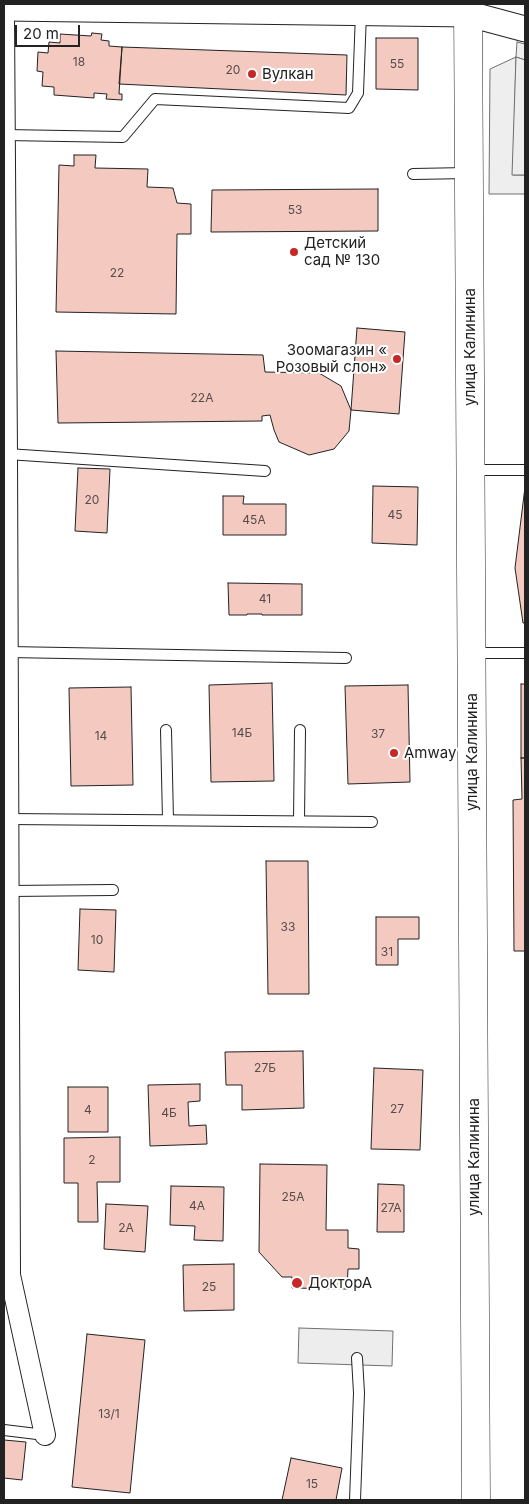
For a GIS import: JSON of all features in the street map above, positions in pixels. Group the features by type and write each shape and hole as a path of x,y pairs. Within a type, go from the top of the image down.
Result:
{"main road":[{"name":"улица Калинина","path":"469,9 476,1500"}],"street":[{"path":"4,8 361,13 469,9 525,29"},
{"path":"4,18 8,652 8,819 6,851 9,891 7,1241 10,1276 45,1435"}],"lane":[{"path":"5,135 123,137 155,100 349,108 358,93 361,13"},
{"path":"414,174 470,173"},
{"path":"7,454 265,471"},
{"path":"471,470 525,470"},
{"path":"8,652 346,658"},
{"path":"471,653 525,653"},
{"path":"166,730 168,820"},
{"path":"299,821 300,730"},
{"path":"8,819 372,822"},
{"path":"9,891 113,890"},
{"path":"354,1500 359,1393 357,1358"},
{"path":"4,1430 45,1435"}],"shaded area":[{"path":"517,42 525,44 525,60 516,57"},
{"path":"516,57 513,175 525,175 525,194 489,194 490,69"},
{"path":"516,57 525,60 525,175 512,175"},
{"path":"299,1328 393,1331 392,1366 298,1363"}],"building":[{"path":"92,33 102,34 101,40 109,41 109,46 122,47 119,94 122,94 122,100 106,99 107,94 94,93 94,98 54,95 54,87 42,86 43,72 37,71 38,52 48,53 49,42 60,43 60,34 91,36"},
{"path":"376,38 418,38 418,90 376,89"},
{"path":"122,47 347,55 346,95 119,84"},
{"path":"74,155 96,155 95,168 148,169 147,187 173,188 177,203 191,204 191,234 177,234 176,314 56,312 59,165 74,166"},
{"path":"378,189 378,231 211,232 212,190"},
{"path":"357,328 405,332 399,414 351,410"},
{"path":"56,351 263,355 265,372 319,373 341,386 351,410 349,431 334,449 309,455 279,442 270,415 262,416 262,421 58,423"},
{"path":"78,468 110,469 107,533 75,531"},
{"path":"373,486 418,487 417,545 372,543"},
{"path":"525,487 525,623 523,623 515,568"},
{"path":"223,496 244,496 243,504 286,504 286,535 223,535"},
{"path":"228,583 302,584 302,615 229,615"},
{"path":"272,683 274,781 211,782 209,685"},
{"path":"521,684 525,684 525,758 521,758"},
{"path":"408,685 410,782 348,784 345,686"},
{"path":"131,687 133,785 71,786 69,688"},
{"path":"521,758 525,758 525,951 514,951 513,800 522,799"},
{"path":"266,861 308,861 309,994 268,994"},
{"path":"80,909 116,910 114,972 78,970"},
{"path":"376,917 419,917 419,939 398,939 398,965 376,965"},
{"path":"303,1051 304,1108 242,1110 242,1085 226,1085 225,1052"},
{"path":"374,1068 423,1070 420,1150 371,1149"},
{"path":"200,1084 200,1101 188,1102 189,1126 206,1125 207,1144 150,1146 148,1085"},
{"path":"68,1087 108,1087 108,1132 68,1132"},
{"path":"120,1137 120,1182 97,1182 98,1222 78,1222 78,1183 64,1183 64,1138"},
{"path":"260,1164 327,1165 326,1230 348,1230 348,1248 359,1249 359,1269 348,1269 347,1289 292,1288 292,1277 282,1277 259,1252"},
{"path":"378,1184 404,1185 404,1232 377,1232"},
{"path":"171,1186 224,1187 223,1241 194,1240 195,1226 170,1225"},
{"path":"106,1204 148,1206 145,1252 104,1249"},
{"path":"234,1264 234,1310 184,1311 183,1265"},
{"path":"87,1334 145,1340 130,1493 72,1487"},
{"path":"4,1440 26,1442 22,1480 4,1478"},
{"path":"291,1458 342,1468 336,1500 282,1500"}],"place":[{"name":"Вулкан","path":"252,74"},
{"name":"Детский сад № 130","path":"294,252"},
{"name":"Зоомагазин « Розовый слон»","path":"397,359"},
{"name":"Amway","path":"394,753"},
{"name":"ДокторА","path":"297,1283"}]}
